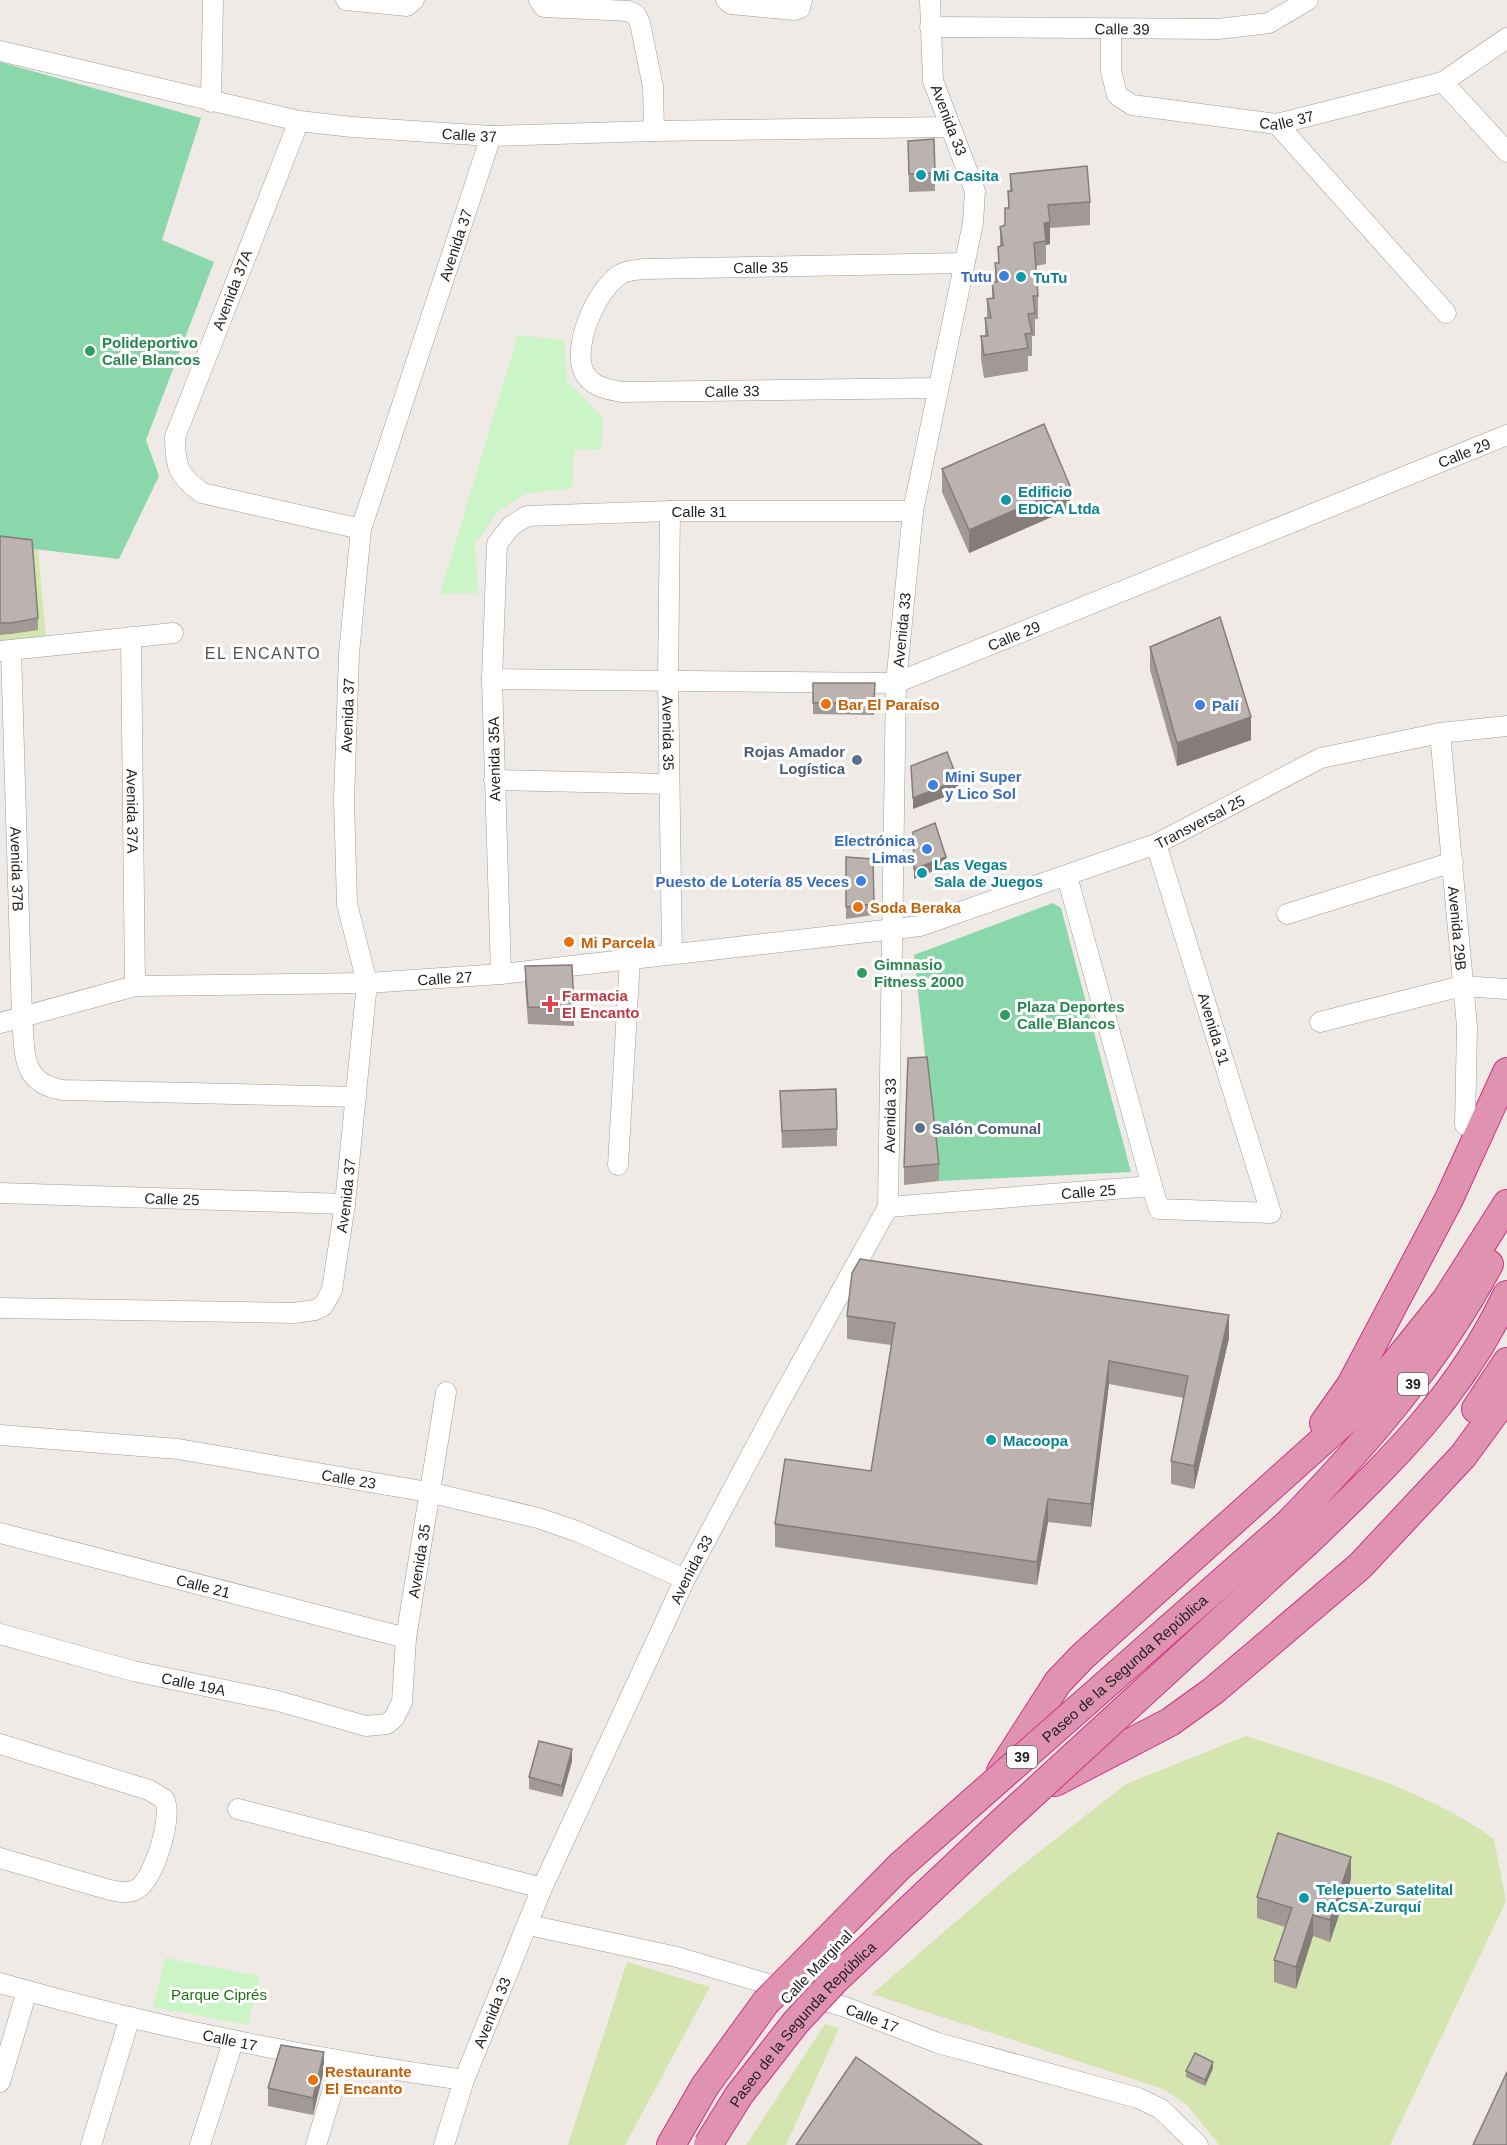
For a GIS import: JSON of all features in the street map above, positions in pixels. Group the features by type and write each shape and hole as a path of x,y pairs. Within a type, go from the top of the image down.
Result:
{"highway":[{"path":"1259,1498 1326,1420 1352,1385 1449,1199 1507,1072"},
{"path":"981,1815 1058,1682 1083,1656 1360,1407 1446,1300 1507,1204"},
{"name":"Paseo de la Segunda República","path":"708,2145 739,2096 796,2022 836,1979 1000,1824 1298,1532 1353,1457 1427,1367 1466,1308 1507,1224"},
{"name":"Paseo de la Segunda República","path":"671,2145 705,2086 766,2002 811,1954 918,1850 1298,1532 1401,1451 1442,1402 1486,1339 1507,1295"},
{"path":"1290,1623 1461,1429 1507,1362"},
{"path":"981,1815 1170,1722 1213,1691 1290,1623 1360,1566 1406,1520 1463,1456 1507,1396"}],"street":[{"path":"211,102 213,0"},
{"path":"346,0 407,6 414,0"},
{"path":"539,0 544,7 607,5 636,15 640,22 653,87 654,131"},
{"path":"726,0 731,4 795,10 800,8 802,0"},
{"name":"Avenida 33","path":"444,2145 464,2080 529,1925 542,1888 685,1579 888,1207 896,683 913,511 936,388 973,223 975,191 933,81 930,0"},
{"name":"Calle 39","path":"930,27 1111,30 1246,27 1269,23 1308,0"},
{"name":"Calle 37","path":"1111,30 1111,71 1118,95 1132,105 1277,124 1443,82 1507,38"},
{"name":"Calle 37","path":"0,51 299,121 491,136 949,127"},
{"path":"1443,82 1507,152"},
{"name":"Avenida 37A","path":"299,121 175,437 175,462 185,481 202,493 361,529"},
{"path":"1277,124 1446,312"},
{"name":"Avenida 37","path":"0,1308 294,1313 323,1306 332,1290 345,1204 368,983 347,904 344,800 349,654 361,529 491,136"},
{"name":"Calle 35","path":"587,323 606,287 623,272 644,269 964,263"},
{"name":"Calle 33","path":"587,323 579,350 585,374 600,388 621,392 936,388"},
{"name":"Calle 29","path":"492,679 896,683 1507,435"},
{"name":"Calle 31","path":"497,544 511,526 527,516 670,512 913,511"},
{"name":"Avenida 35","path":"670,512 668,679 672,954"},
{"name":"Avenida 35A","path":"497,544 492,679 501,974"},
{"path":"6,650 173,633"},
{"name":"Avenida 37A","path":"131,637 135,986"},
{"name":"Avenida 37B","path":"6,650 22,1016 28,1065 32,1076 40,1084 76,1090 356,1097"},
{"name":"Transversal 25","path":"892,931 920,926 1156,844 1321,758 1440,733 1507,726"},
{"name":"Avenida 29B","path":"1440,733 1467,1026 1465,1125"},
{"path":"494,780 669,784"},
{"name":"Avenida 31","path":"1152,1186 1159,1209 1271,1213 1156,844"},
{"path":"1287,914 1453,862"},
{"path":"1067,876 1152,1186"},
{"name":"Calle 27","path":"0,1023 135,986 368,983 501,974 892,931"},
{"path":"618,1165 630,959"},
{"path":"1320,1022 1462,986 1507,989"},
{"name":"Calle 25","path":"888,1207 1152,1186"},
{"name":"Calle 25","path":"0,1193 345,1204"},
{"name":"Avenida 35","path":"387,1724 394,1718 402,1702 406,1638 446,1392"},
{"name":"Calle 23","path":"0,1435 178,1449 428,1492 538,1518 579,1532 685,1579"},
{"name":"Calle 21","path":"0,1533 406,1638"},
{"name":"Calle 19A","path":"0,1634 133,1671 278,1701 366,1726 387,1724"},
{"path":"0,1744 149,1790 166,1802 166,1825 153,1867 148,1879 136,1890 120,1892 110,1890 0,1858"},
{"path":"238,1809 542,1888"},
{"name":"Calle Marginal","path":"682,2145 734,2065 796,1993 981,1815"},
{"name":"Calle 17","path":"529,1925 677,1958 845,2007 938,2043 1138,2098 1161,2109 1198,2145"},
{"name":"Calle 17","path":"0,1983 130,2018 233,2042 341,2062 464,2080"},
{"path":"0,2082 27,1991"},
{"name":"Calle Marginal","path":"695,2145 796,1993"},
{"path":"91,2145 130,2018"},
{"path":"200,2145 233,2042"},
{"path":"316,2145 341,2062"}],"green space":[{"name":"Polideportivo Calle Blancos","path":"0,62 201,118 162,240 214,262 146,440 159,476 119,559 0,545"},
{"path":"518,335 564,340 567,381 603,418 601,449 574,450 572,488 525,494 498,511 475,544 478,593 440,594"},
{"path":"0,545 38,549 46,639 0,643"},
{"name":"Plaza Deportes Calle Blancos","path":"1053,903 1061,908 1131,1172 939,1181 914,955"},
{"path":"1246,1736 1374,1778 1406,1791 1437,1804 1494,1839 1506,1901 1390,2145 1219,2145 1188,2106 1163,2089 872,1994 1010,1875 1126,1784"},
{"name":"Parque Ciprés","path":"165,1958 260,1976 248,2025 153,2007"},
{"path":"627,1962 710,1987 625,2145 568,2145"},
{"path":"825,2024 839,2028 786,2145 746,2145"}],"building":[{"path":"934,139 935,173 909,174 908,141"},
{"path":"1087,166 1090,202 1048,205 1050,222 1044,223 1046,241 1034,243 1038,296 1033,296 1035,313 1028,314 1032,333 1025,334 1028,348 984,355 981,336 988,336 985,318 991,318 987,299 994,298 992,282 997,282 995,263 999,263 998,247 1003,245 1000,227 1005,225 1005,208 1009,208 1008,191 1012,191 1010,174"},
{"name":"Edificio EDICA Ltda","path":"1044,424 1070,486 969,530 942,469"},
{"path":"0,536 32,540 38,618 0,623"},
{"name":"Palí","path":"1220,617 1251,717 1177,743 1150,647"},
{"path":"813,683 875,683 874,703 813,703"},
{"path":"947,752 958,780 913,798 911,766"},
{"name":"Electrónica Limas","path":"935,823 946,857 914,869 913,832"},
{"path":"846,857 873,859 874,904 846,907"},
{"path":"572,965 574,1008 528,1007 525,966"},
{"name":"Salón Comunal","path":"927,1057 939,1164 904,1167 908,1058"},
{"path":"836,1089 837,1129 782,1131 780,1091"},
{"name":"Macoopa","path":"860,1259 1229,1315 1194,1466 1171,1461 1188,1376 1109,1361 1091,1504 1048,1499 1037,1562 775,1524 785,1459 871,1471 895,1323 847,1316 852,1273"},
{"path":"539,1741 572,1749 562,1786 529,1777"},
{"path":"1278,1833 1351,1857 1330,1920 1313,1915 1296,1967 1274,1960 1292,1908 1257,1897"},
{"path":"281,2045 324,2052 313,2098 268,2088"},
{"path":"1195,2053 1213,2062 1205,2080 1186,2071"},
{"path":"856,2057 982,2145 796,2145"},
{"path":"1507,2072 1507,2145 1473,2145"}],"place":[{"name":"Mi Casita","path":"921,175"},
{"name":"Tutu","path":"1004,276"},
{"name":"TuTu","path":"1021,277"},
{"name":"Polideportivo Calle Blancos","path":"90,351"},
{"name":"Edificio EDICA Ltda","path":"1006,500"},
{"name":"Bar El Paraíso","path":"826,704"},
{"name":"Palí","path":"1200,705"},
{"name":"Rojas Amador Logística","path":"857,760"},
{"name":"Mini Super y Lico Sol","path":"933,785"},
{"name":"Electrónica Limas","path":"927,849"},
{"name":"Las Vegas Sala de Juegos","path":"922,873"},
{"name":"Puesto de Lotería 85 Veces","path":"861,881"},
{"name":"Soda Beraka","path":"858,907"},
{"name":"Mi Parcela","path":"569,942"},
{"name":"Gimnasio Fitness 2000","path":"862,973"},
{"name":"Farmacia El Encanto","path":"550,1004"},
{"name":"Plaza Deportes Calle Blancos","path":"1005,1015"},
{"name":"Salón Comunal","path":"920,1128"},
{"name":"Macoopa","path":"991,1440"},
{"name":"Telepuerto Satelital RACSA-Zurquí","path":"1304,1898"},
{"name":"Restaurante El Encanto","path":"313,2080"}],"district":[{"name":"EL ENCANTO","path":"263,653"}]}
